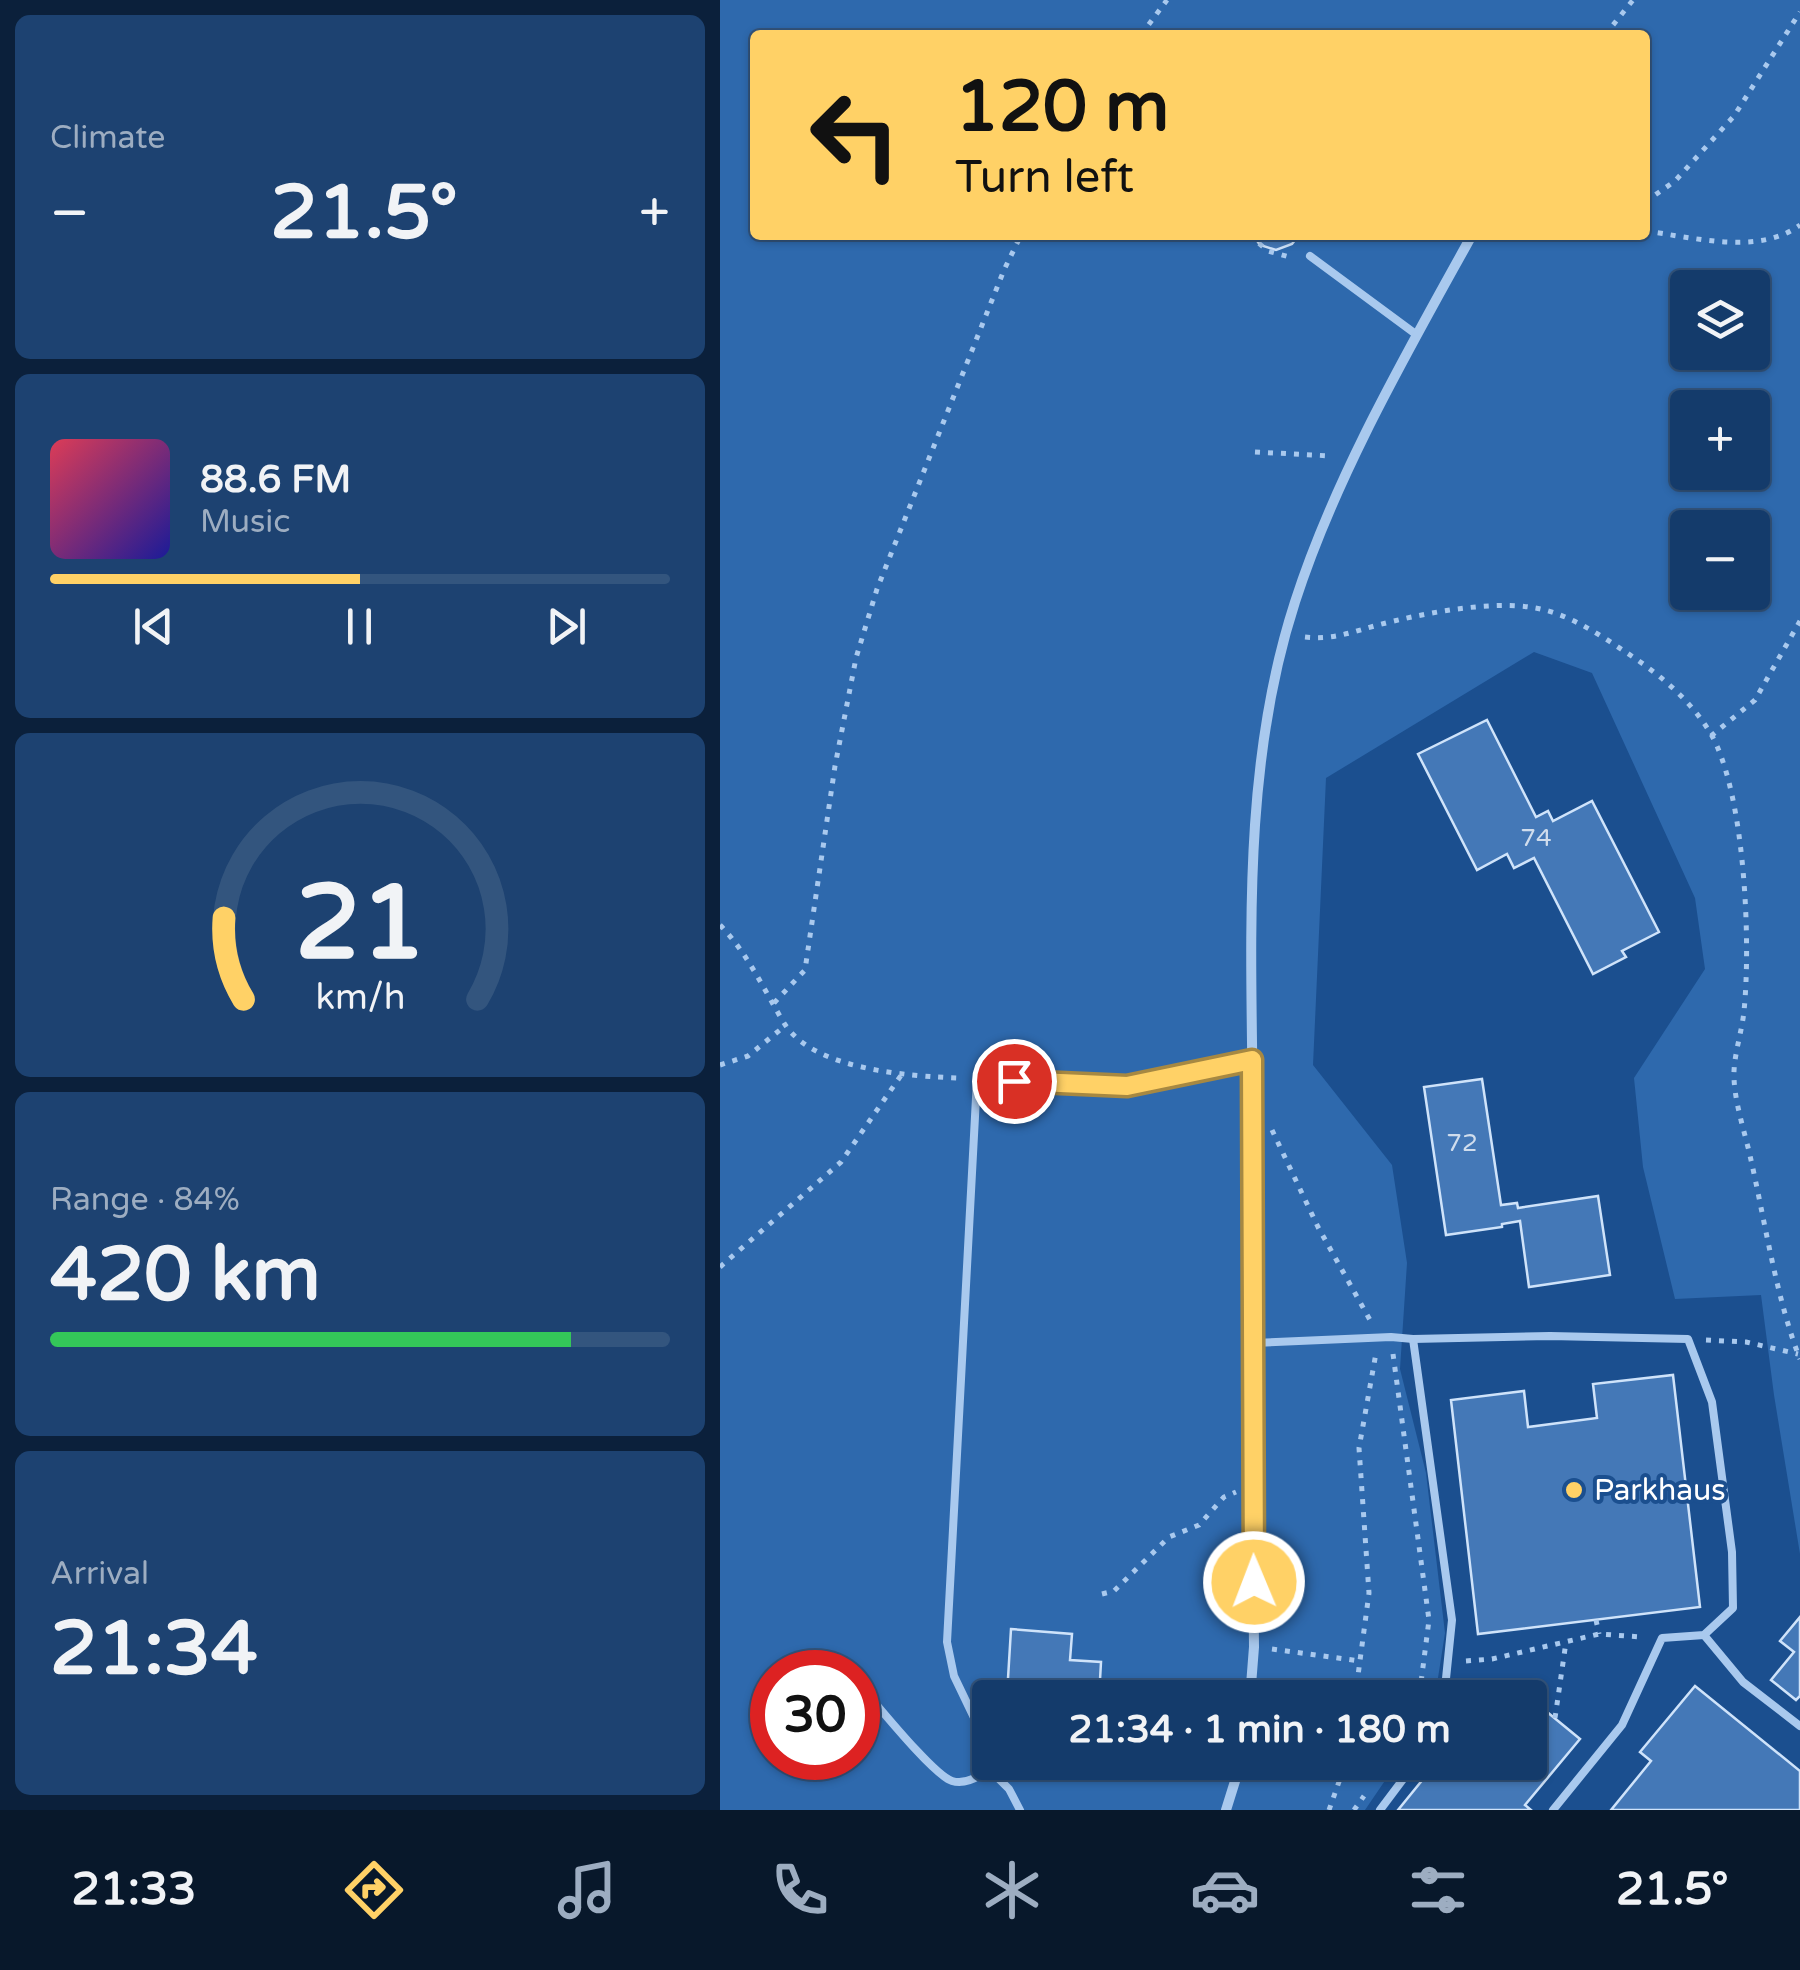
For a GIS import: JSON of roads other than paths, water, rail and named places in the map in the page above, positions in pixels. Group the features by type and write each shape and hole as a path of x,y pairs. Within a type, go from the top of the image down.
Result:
{"street":[{"path":"1251,1680 1251,937 1256,789 1272,691 1295,602 1354,456 1469,240"},
{"path":"1226,1810 1235,1780"}],"lane":[{"path":"1310,256 1417,335"},
{"path":"972,1714 954,1676 947,1642 977,1079 1127,1086 1252,1060"},
{"path":"1254,1343 1391,1336 1688,1339 1712,1402 1732,1552 1732,1608 1704,1635 1662,1638 1622,1725 1553,1810"},
{"path":"1413,1339 1452,1620 1446,1680"},
{"path":"1704,1635 1743,1682 1800,1726"},
{"path":"880,1707 935,1768 953,1782 972,1779"},
{"path":"1002,1780 1020,1810"},
{"path":"1380,1810 1402,1780"}],"place":[{"name":"Parkhaus","path":"1574,1490"}]}
